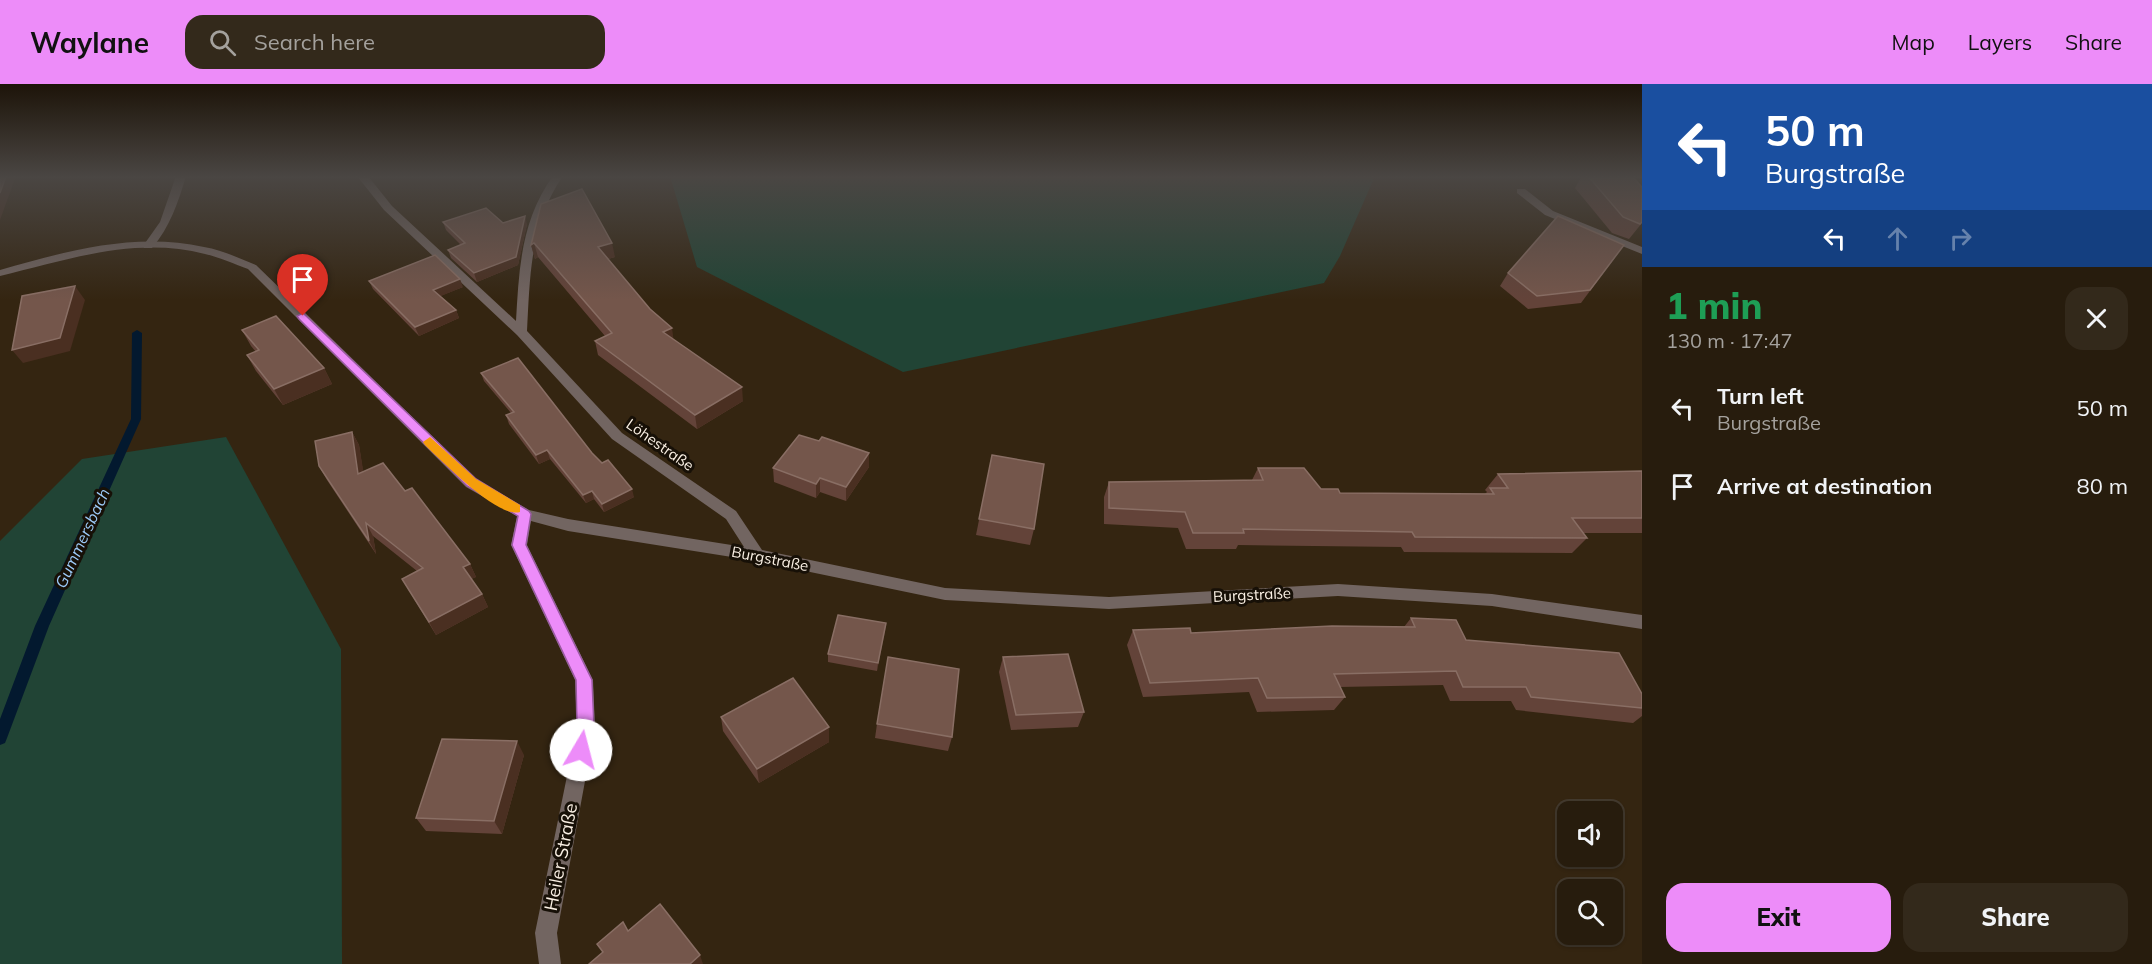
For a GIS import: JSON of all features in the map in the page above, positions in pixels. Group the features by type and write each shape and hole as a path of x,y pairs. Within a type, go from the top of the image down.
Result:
{"street":[{"path":"148,246 162,231 169,217"},
{"name":"Löhestraße","path":"398,217 521,332 617,436 731,515 757,555"},
{"path":"521,332 527,245 536,217"},
{"path":"1559,217 1642,251"},
{"name":"Burgstraße","path":"0,273 66,255 148,246 204,250 252,267 471,483 525,514 568,525 757,555 945,594 1108,603 1338,590 1492,600 1642,622"},
{"name":"Heiler Straße","path":"525,514 519,545 584,680 586,727 546,933 550,964"}],"green space":[{"path":"682,217 1357,217 1340,256 1324,283 903,372 697,267"},
{"path":"226,437 341,649 342,964 0,964 0,541 82,459"}],"building":[{"path":"458,217 496,217 503,223 525,217 516,257 474,273 448,250 465,243 443,222"},
{"path":"538,217 598,217 612,243 598,247 650,309 672,328 663,332 742,387 695,415 595,341 612,333 534,243 531,245"},
{"path":"1557,217 1624,245 1590,290 1537,296 1508,273"},
{"path":"1623,217 1642,217 1640,224"},
{"path":"435,255 460,279 433,290 456,310 415,327 369,281"},
{"path":"75,286 60,338 12,350 22,296"},
{"path":"276,316 324,368 274,389 247,355 259,350 242,330"},
{"path":"518,358 592,453 602,463 608,460 632,489 602,504 592,491 583,495 547,450 536,455 506,415 514,412 481,373"},
{"path":"352,432 358,474 383,463 405,491 412,488 470,564 463,567 482,594 429,622 402,579 423,568 366,523 369,541 319,466 315,441"},
{"path":"799,435 819,441 822,437 869,453 846,487 820,478 816,484 773,468"},
{"path":"992,455 1044,464 1034,529 979,519"},
{"path":"1258,468 1304,468 1321,489 1338,489 1340,493 1494,494 1490,488 1508,488 1498,474 1642,471 1642,518 1572,518 1587,538 1415,537 1412,532 1243,529 1244,533 1193,533 1185,512 1109,508 1109,482 1263,480"},
{"path":"838,615 886,623 878,663 828,654"},
{"path":"1411,618 1456,620 1466,640 1619,653 1642,694 1642,708 1531,697 1526,687 1463,687 1456,671 1334,674 1345,697 1267,698 1258,678 1150,683 1133,630 1190,628 1191,633 1332,626 1415,627"},
{"path":"1068,654 1084,712 1016,715 1003,657"},
{"path":"888,657 959,669 952,737 877,724"},
{"path":"793,678 829,727 757,769 721,717"},
{"path":"442,739 517,741 494,821 416,818"},
{"path":"660,904 700,955 690,964 589,964 603,952 597,944 623,922 628,931"}],"waterway":[{"name":"Gummersbach","path":"0,738 42,626 136,419 137,333"}],"slow traffic":[{"path":"430,442 471,483 516,509"}],"route":[{"path":"303,316 471,483 525,514 519,545 584,680 586,727 581,750"}]}
